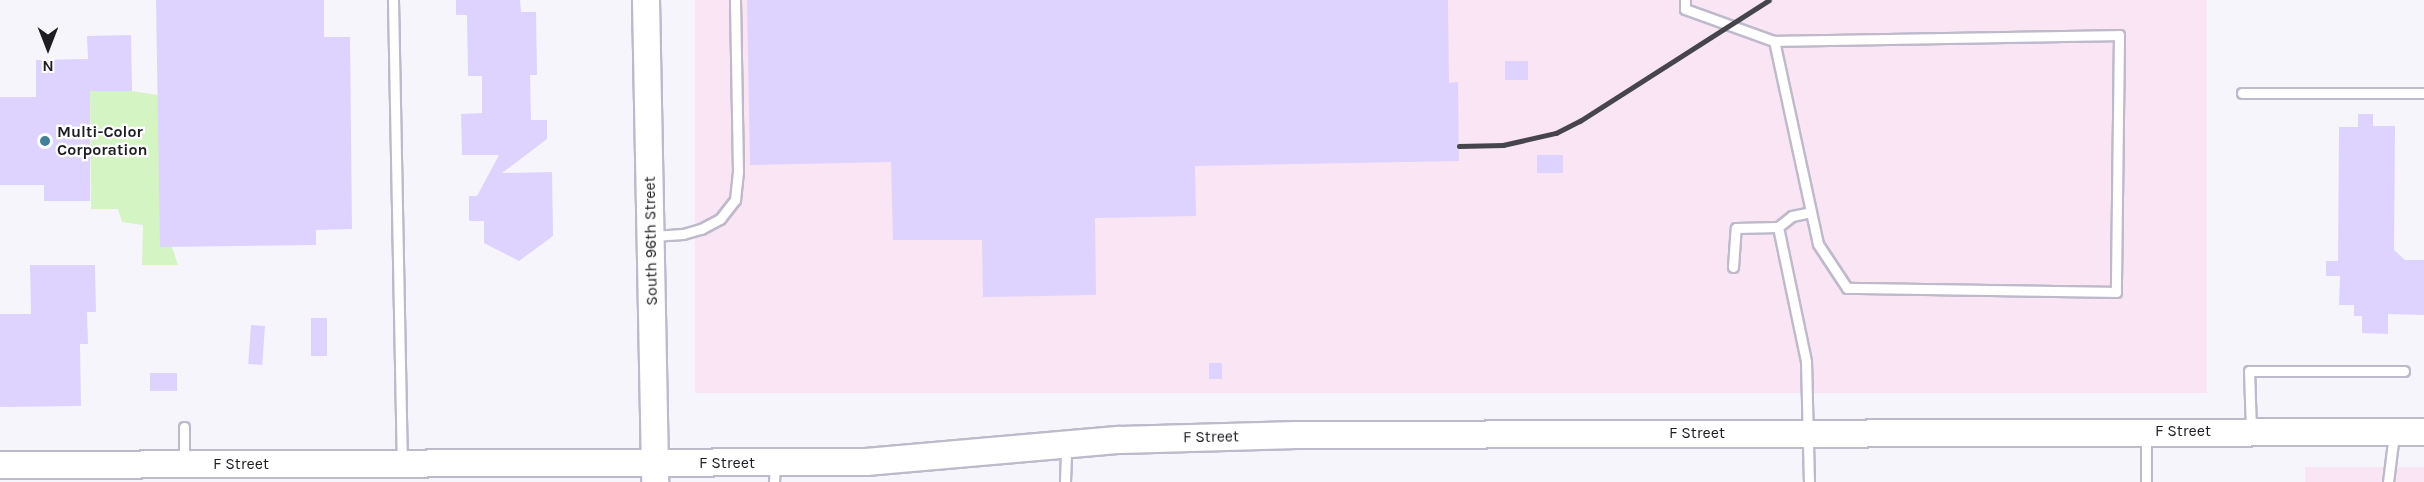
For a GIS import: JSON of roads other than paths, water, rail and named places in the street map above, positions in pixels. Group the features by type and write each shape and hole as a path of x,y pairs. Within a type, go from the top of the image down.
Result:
{"street":[{"name":"South 96th Street","path":"646,0 655,473"},
{"name":"F Street","path":"0,465 402,464 655,473 775,472 1066,444 1178,437 2146,431 2424,432"}],"lane":[{"path":"393,0 402,464"},
{"path":"651,236 683,234 701,228 720,219 735,200 738,172 735,0"},
{"path":"1685,0 1685,9 1774,41 2119,35 2116,292 1848,288 1818,244 1774,41"},
{"path":"2242,93 2424,93"},
{"path":"1734,267 1736,228 1779,227 1792,216 1811,212"},
{"path":"1779,227 1806,361 1809,482"},
{"path":"2251,431 2249,371 2404,371"},
{"path":"184,427 184,465"},
{"path":"2146,431 2146,482"},
{"path":"2388,482 2394,432"},
{"path":"1065,482 1066,444"}],"railway":[{"path":"1459,146 1503,145 1556,133 1580,121 1769,0"}],"place":[{"name":"Multi-Color Corporation","path":"45,141"}]}
